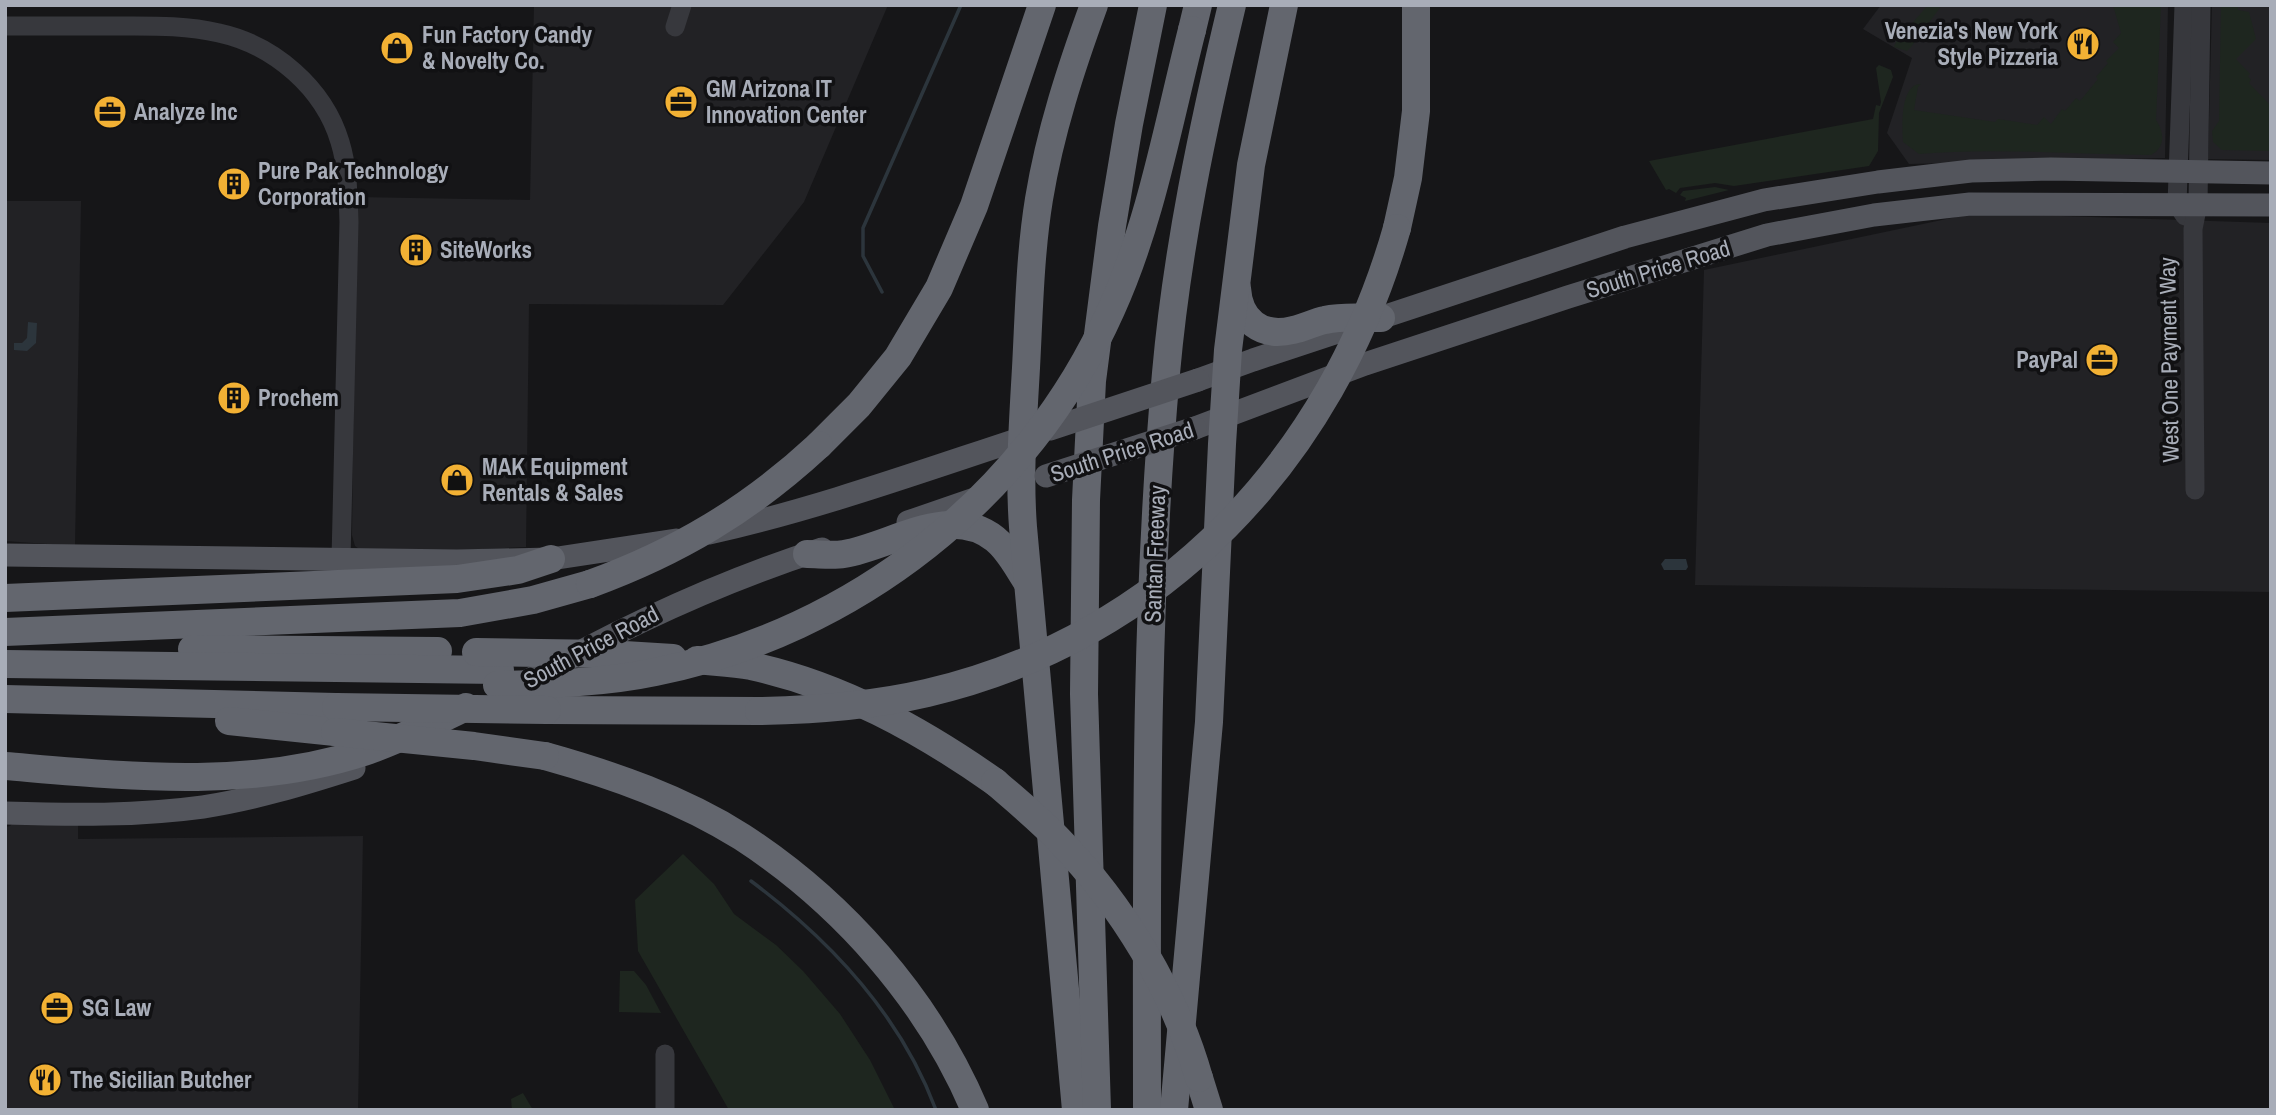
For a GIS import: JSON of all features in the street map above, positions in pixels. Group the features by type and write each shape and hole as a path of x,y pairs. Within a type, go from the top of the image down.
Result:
{"highway":[{"path":"5,632 460,612 533,600 590,584 635,567 692,540 755,500 820,445 859,405 898,357 939,288 974,206 1042,5"},
{"path":"1076,1110 1022,508 1034,480 1022,438 1028,313 1039,199 1058,114 1094,5"},
{"path":"1097,1110 1084,694 1086,499 1091,394 1112,226 1153,5"},
{"name":"Santan Freeway","path":"1147,1110 1148,736 1165,384 1189,211 1210,95 1232,5"},
{"path":"1174,1110 1209,722 1223,418 1236,278 1251,165 1284,5"},
{"path":"5,699 336,719 547,710 813,709 869,704 928,693 1000,671 1054,649 1098,626 1169,577 1225,528 1290,453 1330,393 1374,302 1397,228 1408,178 1416,111 1416,5"},
{"path":"5,679 499,677 585,670 697,650 800,612 873,570 908,545 973,490 1003,458 1044,405 1084,340 1113,275 1188,17"},
{"path":"1236,278 1241,311 1248,321 1272,331 1293,330 1324,320 1381,318"},
{"path":"807,554 844,554 930,527 970,527 994,538 1006,549 1029,585"},
{"path":"5,598 457,579 518,570 551,559"},
{"path":"5,648 608,654 750,666 830,690 876,709 909,727 995,782 1059,839 1115,909 1157,976 1184,1034 1209,1110"},
{"path":"5,664 499,677"},
{"path":"5,766 170,778 225,776 305,766 391,742 543,671"},
{"path":"336,719 474,746 545,756 614,777 682,805 743,838 801,881 840,916 886,966 934,1032 975,1110"}],"main road":[{"name":"South Price Road","path":"5,555 457,561 551,559 657,544 748,524 1050,429 1635,234 1764,200 1878,181 1971,171 2050,169 2271,173"},
{"name":"South Price Road","path":"5,813 84,815 166,810 202,807 284,790 403,750 543,671 658,611 722,585 807,554 1195,428 1365,364 1767,235 1874,215 1970,204 2271,205"}],"street":[{"path":"675,27 682,5"},
{"path":"2184,5 2188,204"},
{"path":"2188,172 2201,5"},
{"path":"5,26 179,26 217,32 268,53 290,67 310,85 341,143 348,180 341,558"},
{"name":"West One Payment Way","path":"2188,204 2193,229 2194,490"},
{"path":"665,1054 665,1110"}],"shaded area":[{"path":"534,5 888,5 804,202 723,305 529,304 526,547 417,552 362,551 355,546 352,535 356,197 530,200"},
{"path":"1881,5 2168,5 2165,158 1909,164 1887,133 1912,58 1863,29"},
{"path":"1928,5 1942,5 1907,51 1894,47 1896,42"},
{"path":"2113,5 2161,5 2156,120 2162,139 2156,152 2151,155 2006,151 1919,154 1903,142 1906,98 1914,86 1921,84 1918,87 1914,110 1995,122 1998,119 2037,125 2044,117 2051,124 2062,109 2065,111 2076,98 2080,101 2098,79 2096,77 2108,63 2106,61 2119,48 2113,42 2121,33"},
{"path":"2212,5 2271,5 2271,160 2208,159"},
{"path":"2221,5 2238,7 2238,10 2249,12 2256,39 2236,59 2250,74 2249,83 2271,106 2271,151 2222,150 2213,142 2212,131 2219,121"},
{"path":"1879,65 1891,70 1893,77 1879,113 1878,151 1869,166 1734,186 1715,183 1680,188 1676,193 1666,190 1649,161 1873,119 1876,105 1880,106 1881,102 1876,68"},
{"path":"1715,187 1729,190 1685,201 1686,198 1680,195 1683,191"},
{"path":"5,201 81,201 75,546 5,541"},
{"path":"1975,213 2271,223 2271,592 1695,585 1704,270"},
{"path":"28,322 37,323 36,343 27,351 14,350 14,343 22,343 27,338"},
{"path":"1665,559 1686,559 1688,567 1686,570 1664,570 1661,564"},
{"path":"16,820 78,821 78,839 363,836 358,1110 5,1110 5,827"},
{"path":"683,854 714,884 734,914 776,945 803,971 840,1014 870,1060 895,1110 729,1110 638,951 635,900"},
{"path":"620,971 634,971 646,985 661,1013 619,1012"},
{"path":"523,1093 533,1110 512,1110 511,1099"}],"waterway":[{"path":"882,292 863,256 863,228 961,5"},
{"path":"751,881 808,928 860,982 903,1043 936,1110"}],"place":[{"name":"Venezia's New York Style Pizzeria","path":"2083,44"},
{"name":"Fun Factory Candy & Novelty Co.","path":"397,48"},
{"name":"GM Arizona IT Innovation Center","path":"681,102"},
{"name":"Analyze Inc","path":"110,112"},
{"name":"Pure Pak Technology Corporation","path":"234,184"},
{"name":"SiteWorks","path":"416,250"},
{"name":"PayPal","path":"2102,360"},
{"name":"Prochem","path":"234,398"},
{"name":"MAK Equipment Rentals & Sales","path":"457,480"},
{"name":"SG Law","path":"57,1008"},
{"name":"The Sicilian Butcher","path":"45,1080"}]}
